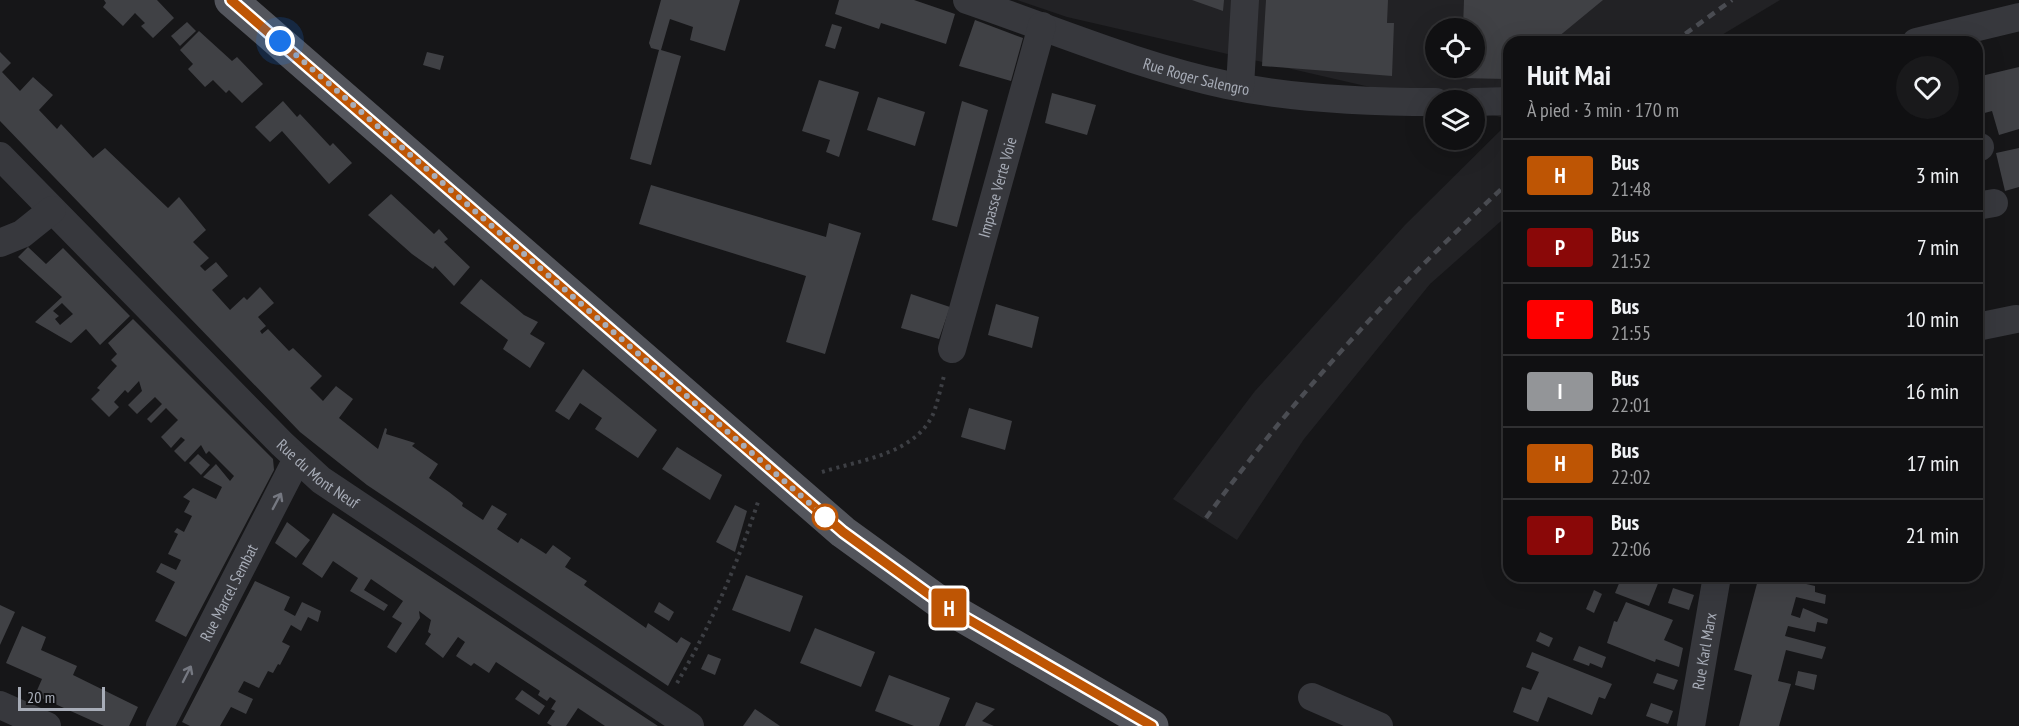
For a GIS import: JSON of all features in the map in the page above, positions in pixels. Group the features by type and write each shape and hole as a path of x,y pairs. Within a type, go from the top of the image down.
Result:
{"main road":[{"path":"231,0 851,539 945,606 1152,726"}],"street":[{"name":"Rue Roger Salengro","path":"966,0 1179,73 1240,87 1306,97 1425,102"},
{"path":"1240,87 1245,0"},
{"path":"1941,36 2019,17"},
{"name":"Impasse Verte Voie","path":"952,349 1042,26"},
{"path":"1485,102 1503,101"},
{"name":"Rue du Mont Neuf","path":"0,156 297,459 321,480 690,726"},
{"path":"0,243 22,234 52,210"},
{"path":"1983,326 2016,319"},
{"name":"Rue Marcel Sembat","path":"160,726 297,459"},
{"name":"Rue Karl Marx","path":"1691,726 1716,582"},
{"path":"1312,697 1379,726"},
{"path":"0,705 47,726"}],"path":[{"path":"815,474 872,458 911,440 933,414 952,349"},
{"path":"673,690 722,595 742,549 761,492"}],"shaded area":[{"path":"1017,0 1780,0 1720,36 1503,36 1503,118 1485,113 1485,90 1425,90 1425,100 1067,17"},
{"path":"1503,128 1503,219 1430,284 1304,439 1237,540 1173,499 1255,391 1405,225 1481,150 1485,150 1485,146"}],"building":[{"path":"104,0 157,0 174,18 153,38 141,26 145,23 135,13 123,26 103,7 106,3"},
{"path":"661,0 740,0 725,51 690,40 693,27 670,19 661,50 681,56 651,165 630,159 659,50 651,48 649,43"},
{"path":"839,0 914,0 955,14 946,44 881,23 879,29 835,14"},
{"path":"1192,0 1224,0 1223,11"},
{"path":"1266,0 1388,0 1387,23 1394,23 1392,76 1262,66"},
{"path":"1464,0 1603,0 1559,36 1503,36 1503,79 1460,78 1485,78 1485,18 1463,18"},
{"path":"975,20 1023,38 1011,81 959,66"},
{"path":"187,22 196,31 180,46 171,36"},
{"path":"832,24 842,27 835,49 825,46"},
{"path":"199,31 232,61 237,57 263,84 242,103 229,90 226,93 213,80 205,87 188,69 193,64 180,50"},
{"path":"0,52 11,63 2,72 20,91 33,77 53,95 39,110 57,129 61,124 93,158 105,148 168,208 179,197 206,230 193,242 209,258 200,266 205,271 216,262 228,276 212,290 230,310 244,297 247,300 260,287 274,303 258,317 266,326 260,331 262,334 268,329 289,351 293,348 322,376 310,388 323,401 336,386 353,399 339,418 378,449 385,428 387,429 386,434 415,443 412,446 438,464 429,478 463,503 462,506 483,520 492,505 507,514 497,529 518,543 521,538 546,554 553,545 571,558 565,567 587,581 584,585 646,628 648,623 677,643 681,637 691,643 668,686 367,485 300,432 0,121"},
{"path":"427,52 444,56 440,70 423,65"},
{"path":"2019,67 2019,129 1999,135 1992,111 1983,113 1983,76"},
{"path":"819,80 859,92 839,157 826,152 830,140 802,131"},
{"path":"1052,93 1096,105 1087,135 1045,123"},
{"path":"878,97 925,112 915,146 867,130"},
{"path":"283,101 297,117 300,114 330,146 333,143 352,163 329,184 282,131 270,142 255,127"},
{"path":"962,101 988,110 957,227 932,220"},
{"path":"2019,148 2019,187 2005,191 1996,153"},
{"path":"651,185 826,237 829,223 861,233 825,354 786,342 806,276 639,224"},
{"path":"391,194 434,234 439,229 448,239 444,242 470,267 454,286 435,266 433,269 412,254 368,215"},
{"path":"28,247 46,264 63,248 130,316 100,345 86,329 71,343 35,322 62,297 18,257","holes":["62,303 73,314 60,325 55,319 59,316 53,311"]},
{"path":"481,279 524,315 538,322 530,334 545,343 530,368 503,349 508,340 460,303"},
{"path":"911,294 950,307 939,339 901,328"},
{"path":"996,304 1039,317 1032,348 988,335"},
{"path":"133,319 273,459 274,470 186,637 155,621 175,582 156,572 161,563 176,570 181,560 168,554 178,534 174,532 177,528 184,532 192,516 184,512 190,501 183,497 193,488 216,499 222,487 203,477 216,464 230,481 234,476 209,451 206,454 201,445 185,462 174,451 185,440 181,437 171,448 161,437 178,420 166,408 151,423 147,419 162,404 155,397 137,414 128,405 142,391 139,381 128,393 125,390 114,402 119,407 109,417 91,399 100,390 97,388 117,366 111,360 117,354 108,343"},
{"path":"583,369 657,430 638,458 595,429 602,418 580,403 569,420 555,411"},
{"path":"969,408 1012,421 1005,450 961,437"},
{"path":"677,447 722,475 710,500 662,469"},
{"path":"198,454 210,465 201,475 189,463"},
{"path":"735,505 747,511 735,552 716,542"},
{"path":"333,513 658,726 605,726 578,708 566,726 552,726 547,723 555,711 551,709 556,701 550,697 547,701 538,695 540,691 496,662 489,673 474,663 471,666 456,656 465,642 458,637 443,658 425,644 431,634 428,632 431,620 419,611 420,618 396,653 387,647 402,623 392,617 403,601 371,579 364,590 388,605 384,611 350,591 358,578 333,561 322,578 302,564"},
{"path":"287,522 310,540 296,558 275,543"},
{"path":"746,575 803,596 790,632 732,610"},
{"path":"255,581 290,597 284,610 295,616 302,602 321,611 318,622 308,617 301,631 291,625 282,642 290,646 280,665 278,664 273,673 268,671 259,688 244,681 238,692 253,699 246,714 231,707 220,726 190,726 182,722"},
{"path":"1620,582 1659,582 1649,606 1615,593"},
{"path":"1757,582 1802,582 1815,586 1815,592 1826,595 1825,604 1796,597 1791,615 1800,618 1803,608 1828,619 1827,624 1817,622 1815,632 1788,626 1785,636 1826,647 1822,659 1786,650 1778,681 1791,684 1779,726 1739,726 1752,675 1734,670"},
{"path":"1673,588 1694,595 1689,610 1668,603"},
{"path":"1594,590 1602,594 1594,613 1586,609"},
{"path":"659,602 674,612 669,621 654,612"},
{"path":"1626,602 1673,620 1664,640 1683,648 1679,667 1656,659 1655,662 1607,643 1614,621 1617,622"},
{"path":"0,605 15,612 0,645"},
{"path":"22,626 46,637 41,650 77,666 73,675 138,707 129,726 104,726 35,695 42,679 6,663"},
{"path":"815,628 875,652 861,687 800,663"},
{"path":"1540,632 1553,638 1549,647 1536,641"},
{"path":"1579,646 1606,657 1602,668 1573,660"},
{"path":"1532,652 1612,684 1605,699 1599,697 1592,715 1548,697 1538,722 1513,712 1522,687 1531,690 1539,672 1526,667"},
{"path":"708,654 721,659 715,675 701,669"},
{"path":"1798,671 1817,675 1814,690 1795,685"},
{"path":"1657,673 1678,680 1674,690 1653,683"},
{"path":"889,675 950,698 939,726 914,726 875,711"},
{"path":"522,690 545,706 539,715 515,699"},
{"path":"976,702 995,709 982,721 994,726 965,726"},
{"path":"1651,703 1673,711 1668,724 1646,716"},
{"path":"755,709 780,726 743,726"}],"railway":[{"path":"1682,36 1732,0"},
{"path":"1206,518 1240,472 1349,342 1427,261 1503,188"}],"bus line":[{"name":"H","path":"231,0 843,532 945,606 1152,726"}],"route":[{"path":"280,41 831,522 825,517"}]}
